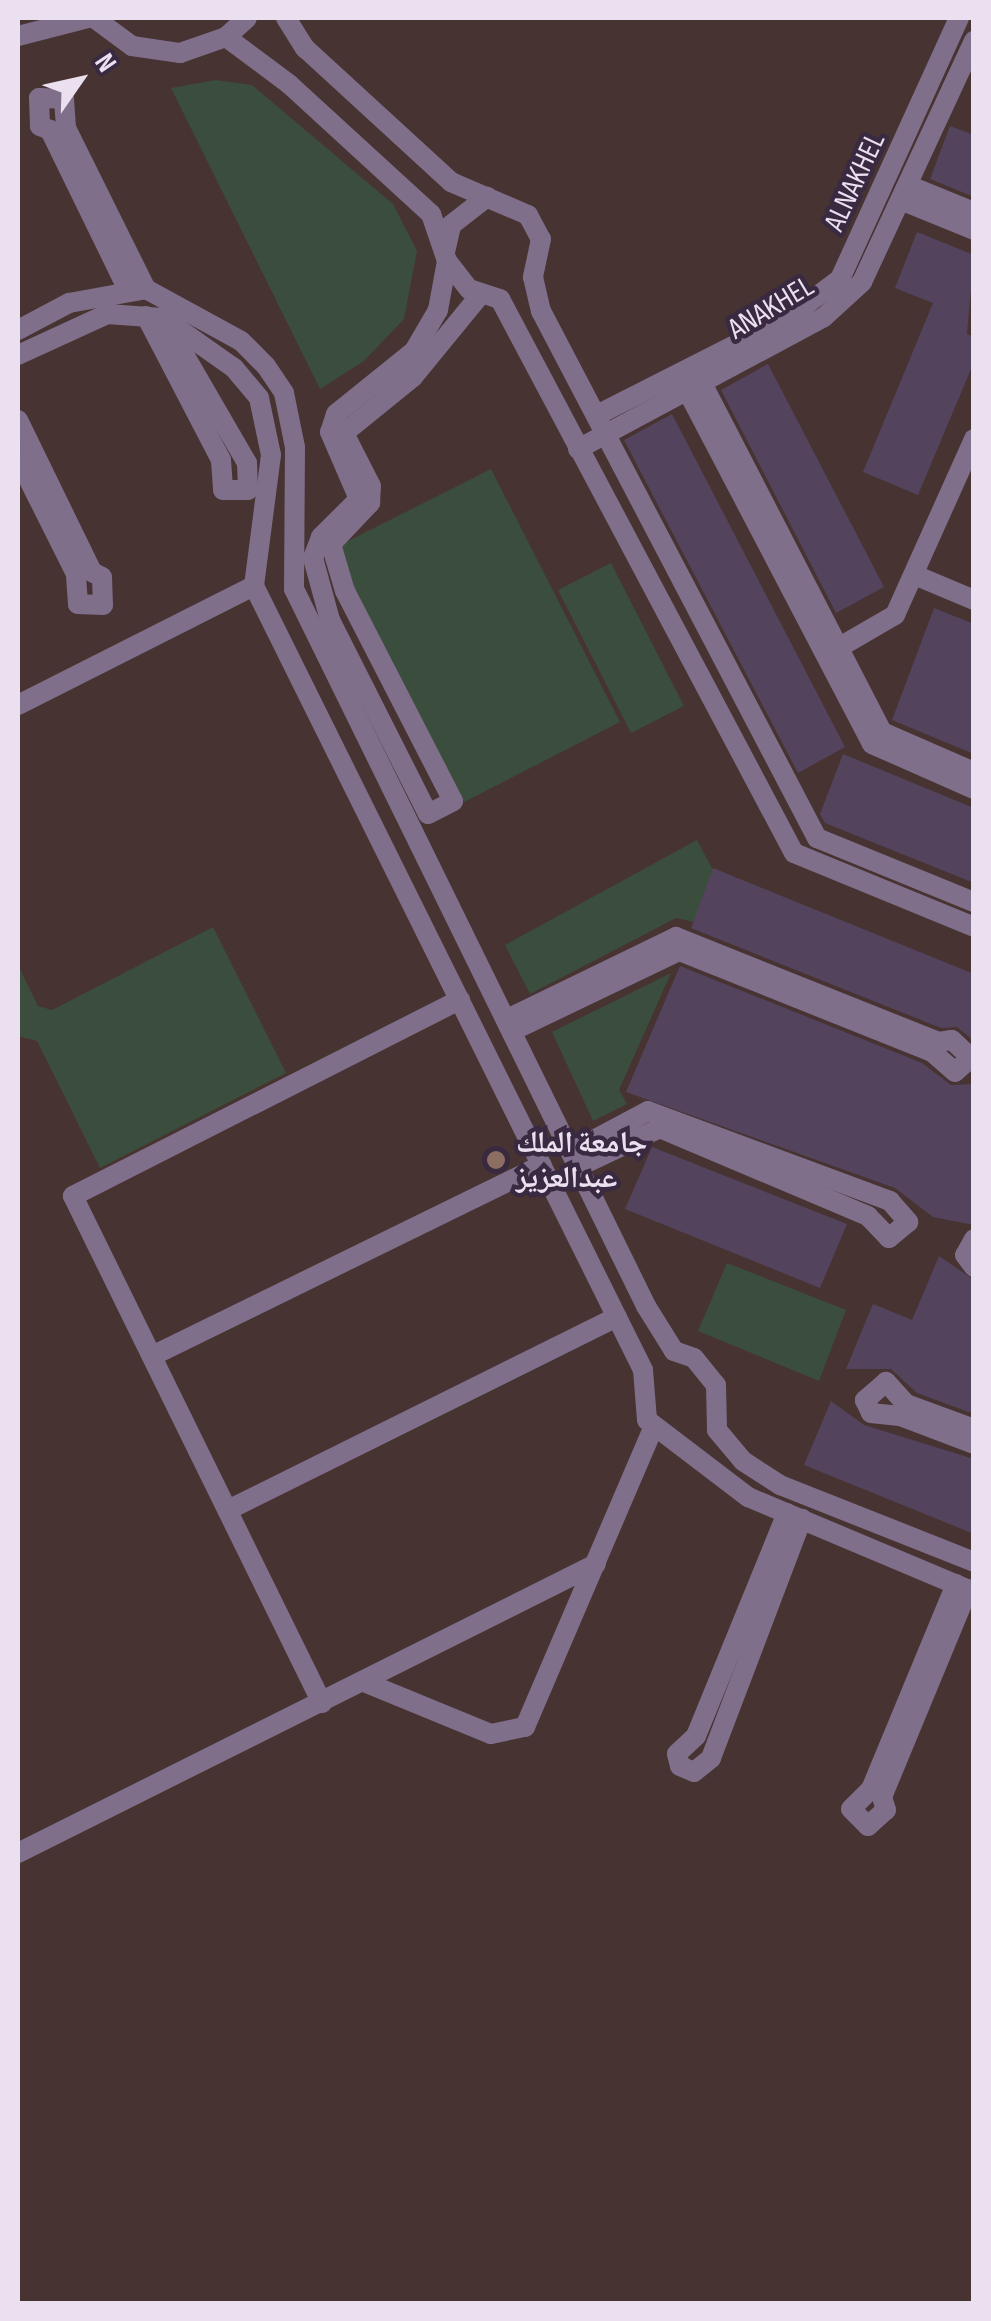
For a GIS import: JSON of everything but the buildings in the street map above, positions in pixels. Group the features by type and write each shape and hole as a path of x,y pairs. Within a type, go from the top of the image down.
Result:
{"street":[{"path":"18,36 91,18 156,52 192,51 226,37 247,18"},
{"path":"286,18 305,48 451,182 528,216 541,239 532,276 540,312 817,838 974,902"},
{"name":"ALNAKHEL","path":"602,424 788,318 840,279 960,18"},
{"path":"226,37 289,84 431,214 446,257 490,297 524,343 794,853 974,927"},
{"name":"ANAKHEL","path":"578,448 602,424 694,386 824,317 862,282 974,41"},
{"path":"136,288 66,128 64,98 39,98 40,126 50,130 136,288 242,341 284,393 295,447 294,588 578,1167 674,1351 710,1373 717,1430 742,1461 780,1485 974,1562"},
{"path":"906,193 974,212"},
{"path":"906,193 974,230"},
{"path":"487,198 452,225 438,310 414,351 336,414 330,432 359,499 321,537 313,558 330,620 428,814 453,801 346,591 331,544 370,502 371,486 344,433 413,377 490,297 532,276"},
{"path":"18,330 69,303 136,288"},
{"path":"18,355 107,314 155,317 234,368 259,398 270,455 254,586 643,1370 640,1398 662,1432 748,1497 966,1588"},
{"path":"155,317 247,462 248,490 223,490 221,460 155,317"},
{"path":"694,386 882,732 974,772"},
{"path":"694,386 872,744 974,789"},
{"path":"18,420 92,572 102,577 103,605 78,604 76,574 18,458"},
{"path":"838,648 896,615 974,439"},
{"path":"919,570 974,584"},
{"path":"919,570 974,600"},
{"path":"18,705 254,586"},
{"path":"676,937 939,1042 952,1040 972,1058 955,1072 932,1052 679,950 509,1025 676,937"},
{"path":"322,1703 73,1196 460,1000"},
{"path":"491,1063 522,1105 530,1103 526,1059"},
{"path":"546,1173 546,1135 573,1178 578,1167 648,1111 890,1201 908,1222 889,1238 868,1216 660,1128 578,1167"},
{"path":"152,1356 546,1173"},
{"path":"974,1239 965,1255 974,1268"},
{"path":"228,1510 616,1316"},
{"path":"643,1370 674,1351"},
{"path":"974,1429 906,1404 886,1382 865,1400 872,1414 900,1416 974,1444"},
{"path":"662,1432 696,1436 718,1417"},
{"path":"364,1682 492,1734 524,1726 596,1564 662,1432"},
{"path":"794,1516 710,1758 694,1772 680,1766 678,1754 696,1736 794,1516"},
{"path":"18,1853 596,1564"},
{"path":"966,1588 882,1797 886,1810 868,1826 851,1809 871,1790 966,1588"}],"shaded area":[{"name":"جامعة الملك عبدالعزيز","path":"18,18 973,18 973,2303 18,2303"}],"green space":[{"path":"216,80 252,85 393,204 417,251 404,319 364,361 320,389 171,88"},
{"path":"491,469 620,722 464,802 334,548"},
{"path":"611,563 684,706 631,733 558,590"},
{"path":"697,840 713,870 694,922 676,918 530,994 505,945"},
{"path":"213,927 286,1073 100,1168 37,1041 18,1036 18,965 38,1006 52,1010"},
{"path":"671,973 619,1090 627,1104 593,1121 552,1032"},
{"path":"727,1263 846,1310 819,1381 698,1331"}],"place":[{"name":"جامعة الملك عبدالعزيز","path":"496,1160"}]}
